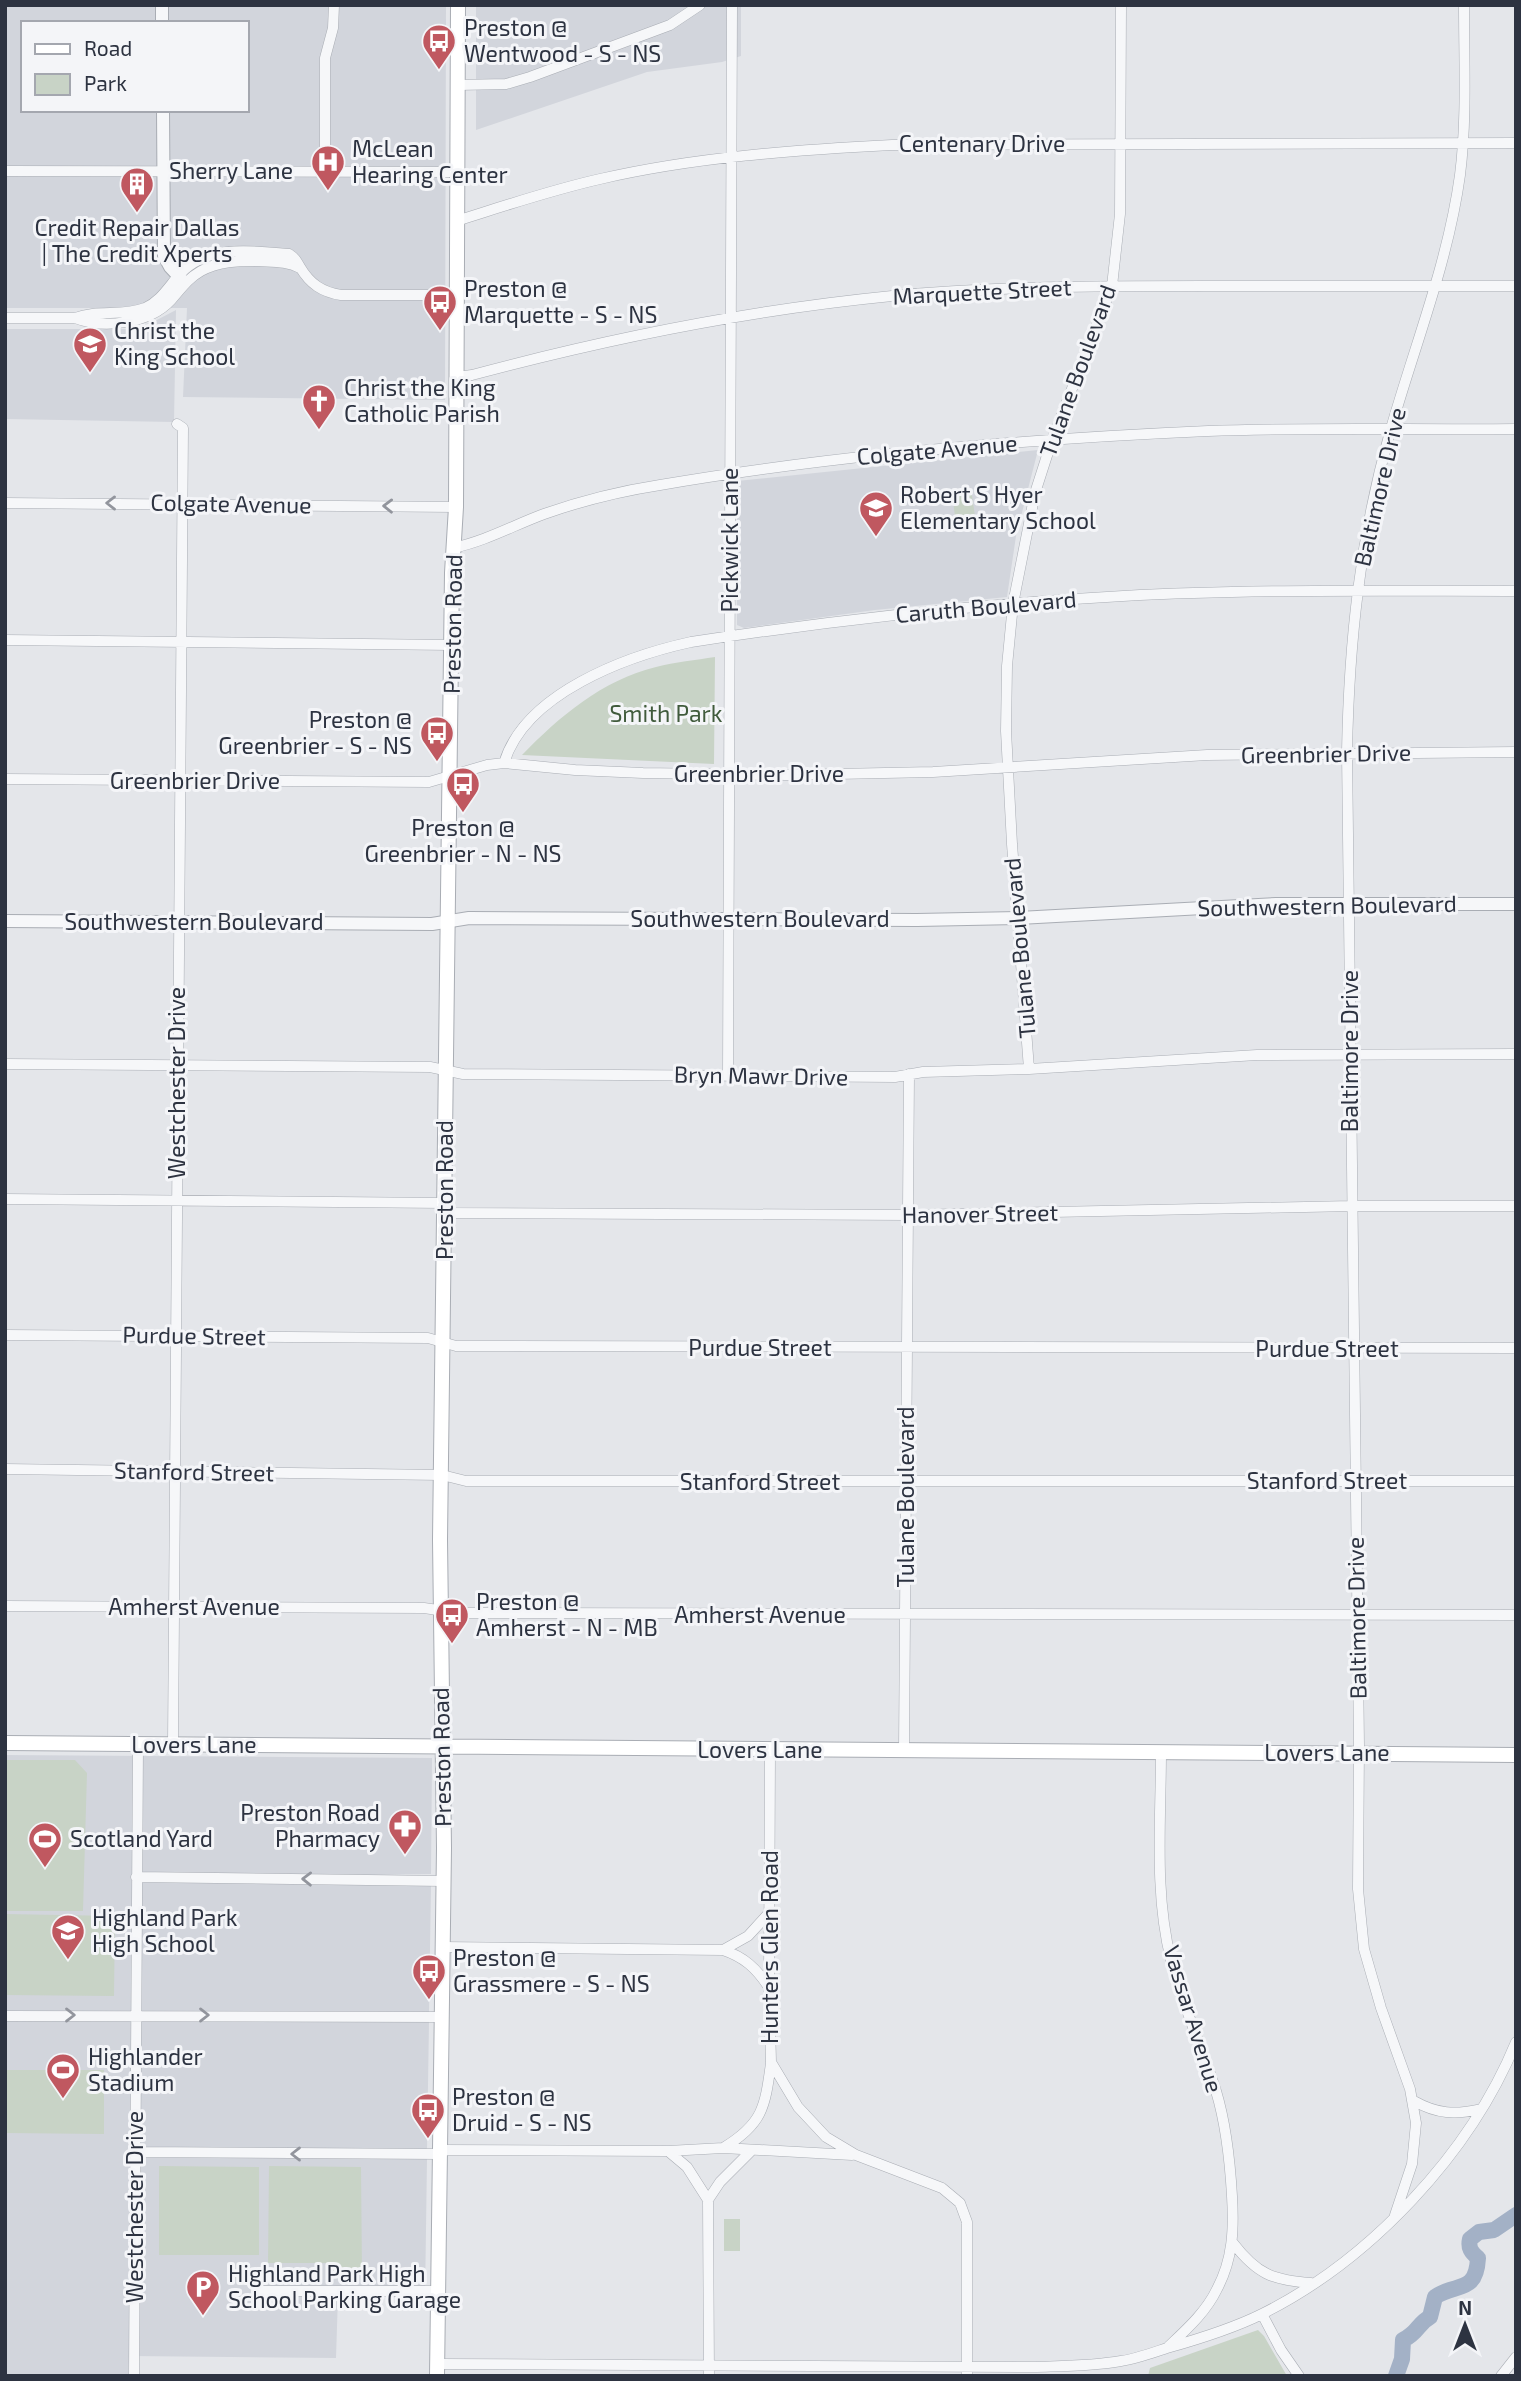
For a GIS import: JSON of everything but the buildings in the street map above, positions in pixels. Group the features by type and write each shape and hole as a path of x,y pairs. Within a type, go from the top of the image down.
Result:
{"main road":[{"name":"Preston Road","path":"438,2370 443,1881 441,1611 445,1070 453,548 456,507 458,5"},
{"name":"Lovers Lane","path":"5,1744 1516,1755"}],"street":[{"path":"325,172 325,58 333,28 334,5"},
{"path":"458,85 506,84 530,77 670,25 700,5"},
{"name":"Pickwick Lane","path":"728,1075 732,5"},
{"name":"Tulane Boulevard","path":"1029,1069 1012,844 1005,693 1013,604 1035,493 1052,440 1112,286 1120,214 1121,5"},
{"name":"Baltimore Drive","path":"1395,2215 1412,2164 1416,2123 1414,2101 1371,1977 1363,1939 1358,1889 1359,1753 1348,676 1357,591 1372,505 1391,430 1435,286 1459,178 1464,143 1464,5"},
{"path":"163,112 164,256 181,279"},
{"name":"Centenary Drive","path":"456,221 600,179 662,167 821,148 892,145 1516,143"},
{"name":"Sherry Lane","path":"5,171 457,172"},
{"path":"5,318 75,318 86,323 125,323 138,319 170,301 181,279 211,261 284,262 300,268 319,290 341,295 456,295"},
{"name":"Marquette Street","path":"456,377 472,376 610,340 732,317 904,295 1112,286 1516,286"},
{"name":"Westchester Drive","path":"173,1745 183,428 177,424"},
{"name":"Colgate Avenue","path":"453,548 474,544 545,514 657,485 894,453 1210,431 1516,429"},
{"name":"Colgate Avenue","path":"5,503 456,507"},
{"name":"Caruth Boulevard","path":"504,763 514,740 528,723 548,705 594,674 656,650 730,636 857,619 1125,596 1270,591 1516,591"},
{"path":"5,640 452,645"},
{"name":"Greenbrier Drive","path":"5,779 429,782 487,765 504,763 575,770 729,775 933,772 1188,756 1516,752"},
{"name":"Southwestern Boulevard","path":"5,921 432,924 468,918 917,920 1019,918 1276,904 1516,904"},
{"name":"Bryn Mawr Drive","path":"5,1064 430,1067 463,1074 895,1077 909,1074 1208,1057 1516,1054"},
{"name":"Tulane Boulevard","path":"904,1751 909,1074"},
{"name":"Hanover Street","path":"5,1199 908,1215 1352,1206 1516,1206"},
{"name":"Purdue Street","path":"5,1335 428,1338 456,1346 906,1349 1516,1348"},
{"name":"Stanford Street","path":"5,1469 442,1475 466,1481 1516,1481"},
{"name":"Amherst Avenue","path":"5,1606 424,1608 472,1613 1516,1615"},
{"name":"Westchester Drive","path":"134,2376 138,1745"},
{"name":"Hunters Glen Road","path":"770,1750 771,2062 798,2107 826,2137 856,2155 942,2188 960,2203 967,2230 967,2371"},
{"name":"Vassar Avenue","path":"1161,1752 1161,1888 1167,1937 1171,1960 1217,2094 1231,2174 1233,2243 1227,2268 1217,2290 1201,2314 1166,2349"},
{"path":"136,1877 443,1881"},
{"path":"723,1950 748,1936 769,1913"},
{"path":"442,1947 723,1950 750,1964 769,1986"},
{"path":"5,2016 442,2017"},
{"path":"438,2370 967,2371 1122,2361 1196,2340 1262,2314 1351,2256 1428,2182 1463,2137 1516,2042"},
{"path":"723,2148 738,2139 760,2118 767,2097 771,2062"},
{"path":"1414,2101 1431,2111 1445,2114 1481,2109"},
{"path":"135,2152 364,2154 723,2148 856,2155"},
{"path":"667,2151 687,2167 708,2200 709,2371"},
{"path":"708,2200 720,2182 751,2151"},
{"path":"1233,2243 1249,2264 1270,2276 1293,2282 1312,2283"},
{"path":"259,2291 438,2291"},
{"path":"1262,2314 1281,2350 1299,2376"},
{"path":"1501,2376 1516,2357"},
{"path":"1028,2376 1036,2367"}],"shaded area":[{"path":"5,5 446,5 445,400 183,397 187,308 5,308"},
{"path":"476,5 741,5 741,56 722,62 647,72 476,130"},
{"name":"Christ the King School","path":"176,310 174,422 5,419 5,329 129,329 153,322"},
{"name":"Robert S Hyer Elementary School","path":"1038,450 1016,536 1007,597 875,610 744,628 737,625 737,481"},
{"path":"5,1755 432,1758 431,1874 372,1875 372,1883 431,1884 429,2012 363,2012 363,2020 429,2021 427,2149 361,2158 427,2159 425,2298 338,2296 336,2358 129,2356 128,2376 5,2376"}],"green space":[{"path":"971,489 976,523 956,525 952,492"},
{"name":"Smith Park","path":"715,657 714,764 522,755 566,714 617,681 656,667"},
{"name":"Scotland Yard","path":"5,1760 75,1760 87,1773 83,1911 5,1911"},
{"path":"5,1914 115,1916 114,1996 5,1995"},
{"path":"5,2070 104,2070 104,2134 5,2133"},
{"path":"159,2166 259,2167 259,2255 159,2255"},
{"path":"269,2166 361,2167 362,2275 328,2274 327,2263 268,2263"},
{"path":"724,2219 740,2219 740,2251 724,2251"},
{"path":"1258,2330 1287,2376 1148,2376 1150,2368"}],"waterway":[{"path":"1396,2376 1402,2359 1403,2340 1430,2317 1435,2297 1464,2286 1473,2278 1478,2258 1471,2250 1470,2239 1479,2232 1494,2230 1516,2215"}],"place":[{"name":"Preston @ Wentwood - S - NS","path":"439,71"},
{"name":"McLean Hearing Center","path":"328,192"},
{"name":"Credit Repair Dallas | The Credit Xperts","path":"137,214"},
{"name":"Preston @ Marquette - S - NS","path":"440,332"},
{"name":"Christ the King School","path":"90,374"},
{"name":"Christ the King Catholic Parish","path":"319,431"},
{"name":"Robert S Hyer Elementary School","path":"876,538"},
{"name":"Preston @ Greenbrier - S - NS","path":"437,763"},
{"name":"Preston @ Greenbrier - N - NS","path":"463,814"},
{"name":"Preston @ Amherst - N - MB","path":"452,1645"},
{"name":"Preston Road Pharmacy","path":"405,1856"},
{"name":"Scotland Yard","path":"45,1869"},
{"name":"Highland Park High School","path":"68,1961"},
{"name":"Preston @ Grassmere - S - NS","path":"429,2001"},
{"name":"Highlander Stadium","path":"63,2100"},
{"name":"Preston @ Druid - S - NS","path":"428,2140"},
{"name":"Highland Park High School Parking Garage","path":"203,2317"}]}
